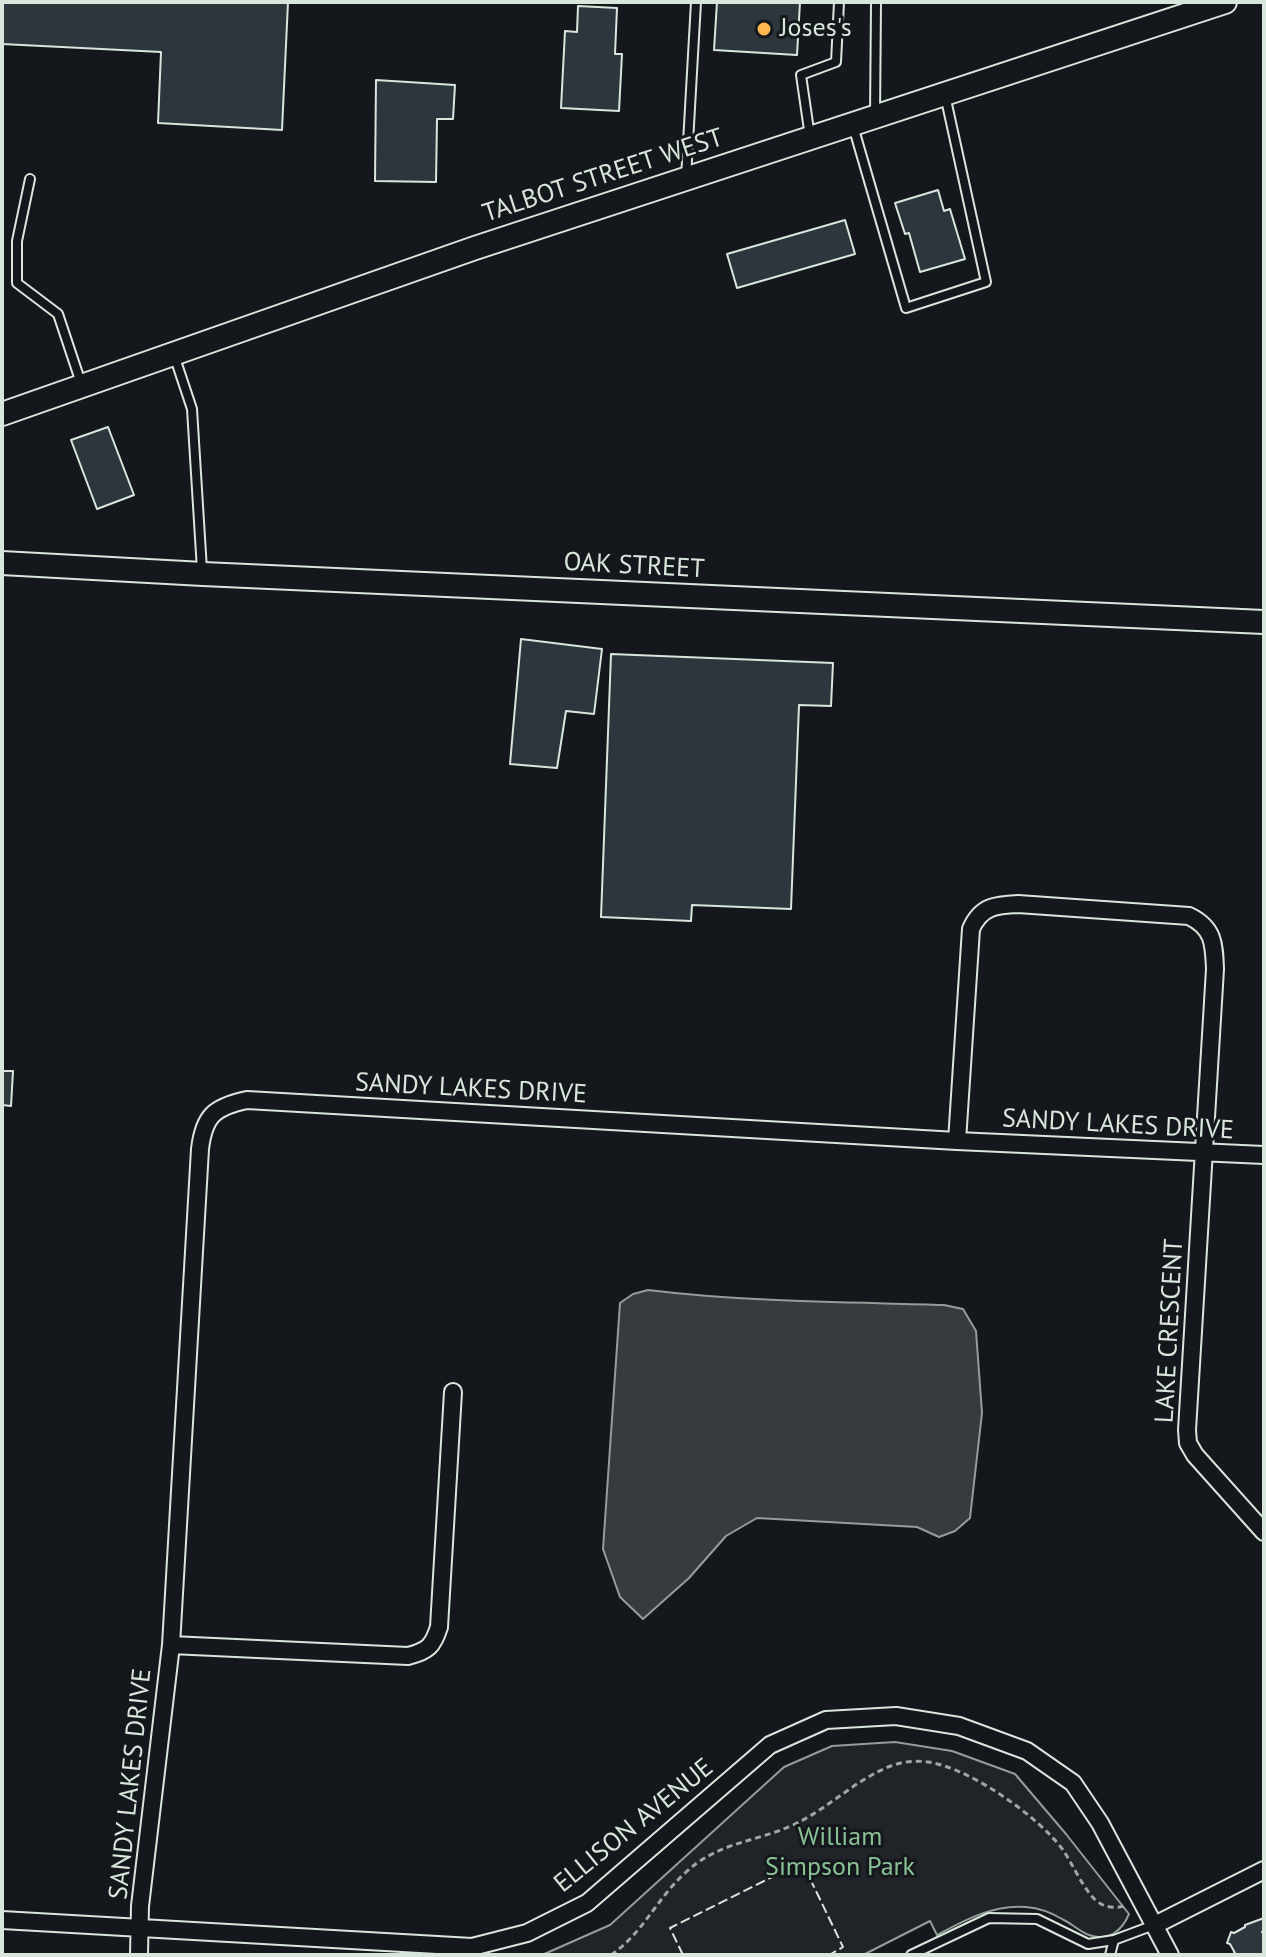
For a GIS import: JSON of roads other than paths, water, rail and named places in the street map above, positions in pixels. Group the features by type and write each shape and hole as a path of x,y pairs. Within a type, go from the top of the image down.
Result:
{"main road":[{"name":"TALBOT STREET WEST","path":"3,410 174,355 475,248 1225,2"},
{"name":"OAK STREET","path":"2,563 1264,622"}],"street":[{"name":"LAKE CRESCENT","path":"957,1141 971,929 975,918 999,904 1018,904 1189,916 1202,922 1210,934 1215,969 1186,1417 1188,1443 1205,1467 1264,1532"},
{"name":"SANDY LAKES DRIVE","path":"139,1955 140,1906 171,1645 200,1149 202,1133 209,1118 226,1105 247,1100 957,1141 1264,1155"},
{"name":"SANDY LAKES DRIVE","path":"171,1645 408,1656 423,1652 434,1642 439,1627 453,1392"},
{"name":"ELLISON AVENUE","path":"2,1920 472,1947 527,1933 587,1903 770,1745 826,1720 896,1716 959,1726 1027,1751 1073,1783 1100,1823 1170,1955"},
{"path":"1155,1925 1264,1870"}],"lane":[{"path":"686,179 696,2"},
{"path":"810,138 801,75 836,62 839,2"},
{"path":"875,117 876,2"},
{"path":"853,124 906,308 986,282 945,94"},
{"path":"30,179 17,241 17,283 58,314 83,386"},
{"path":"174,355 192,409 203,574"},
{"path":"911,1955 989,1918 1037,1919 1088,1944 1114,1940 1155,1925"},
{"path":"1110,1955 1114,1940"}],"place":[{"name":"Joses's","path":"764,29"}],"park label":[{"name":"William Simpson Park","path":"840,1853"}]}
